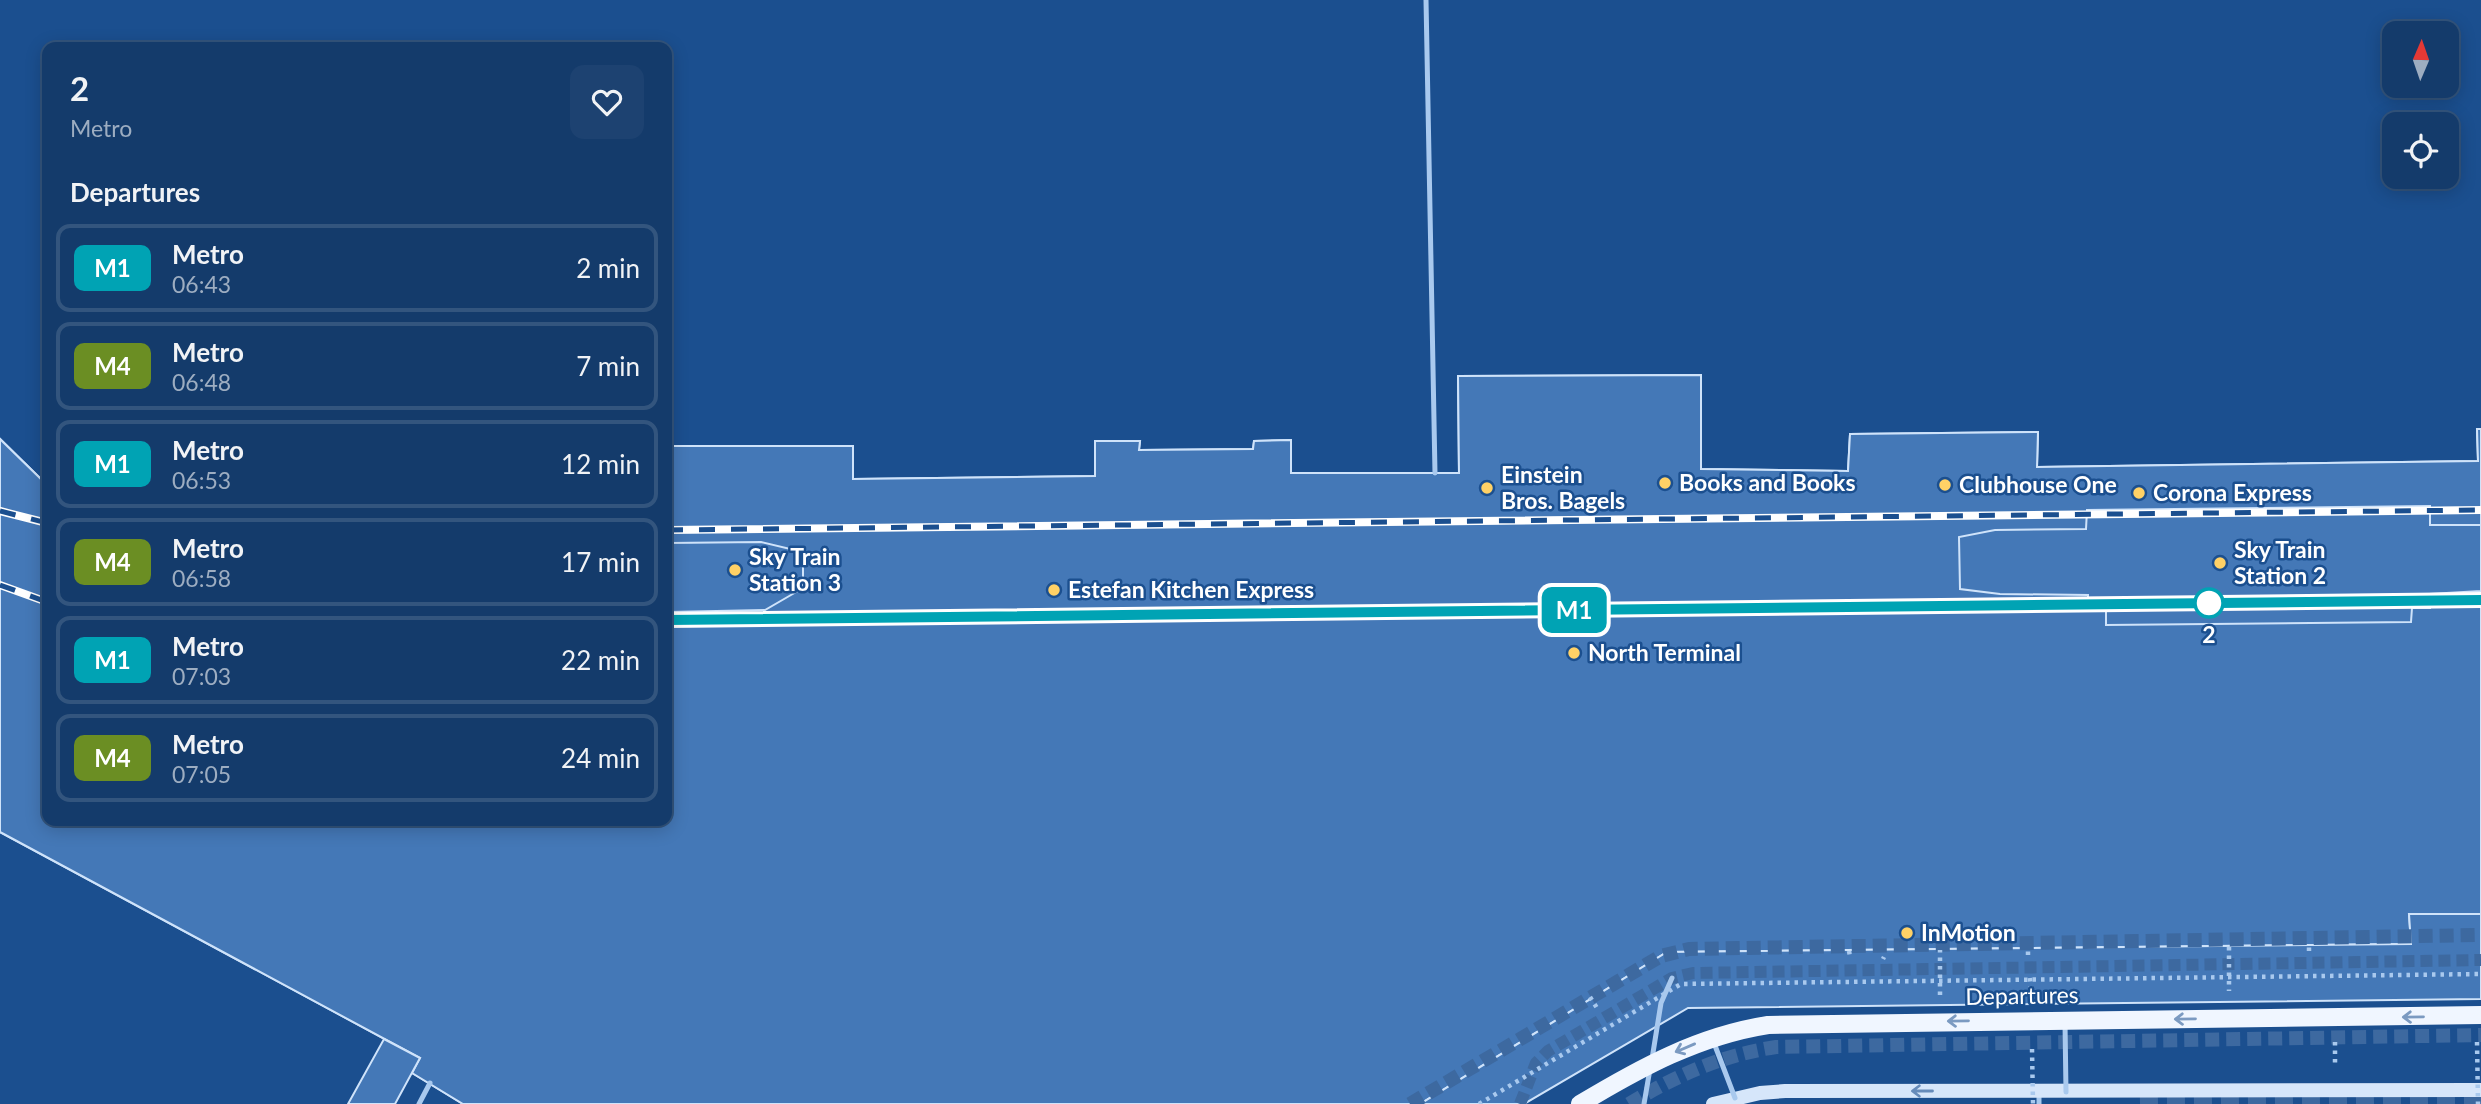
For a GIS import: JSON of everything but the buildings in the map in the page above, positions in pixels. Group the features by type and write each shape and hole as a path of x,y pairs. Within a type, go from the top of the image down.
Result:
{"main road":[{"name":"Departures","path":"1580,1104 1651,1063 1711,1037 1754,1027 1798,1022 2481,1015"},
{"path":"1713,1104 1760,1093 1812,1098 2039,1098 2066,1092 2481,1090"}],"lane":[{"path":"1426,0 1435,473"},
{"path":"1644,1104 1661,1003 1672,978"},
{"path":"2065,1020 2066,1092"},
{"path":"1711,1037 1735,1098"},
{"path":"419,1104 430,1083"}],"path":[{"path":"1590,997 1597,1008"},
{"path":"2335,1042 2335,1069"}],"tunnel":[{"path":"1410,1104 1661,956 1689,949 2481,935"},
{"path":"1520,1104 1536,1063 1548,1051 1672,978 1693,973 2481,960"},
{"path":"1629,1104 1664,1084 1718,1061 1776,1047 2481,1035"},
{"path":"2140,1104 2481,1098"}],"railway":[{"path":"672,530 2481,510"},
{"path":"0,511 42,522"},
{"path":"0,585 42,600"},
{"path":"672,620 2481,600"}],"metro line":[{"name":"M1","path":"672,620 2481,600"}],"place":[{"name":"Books and Books","path":"1665,483"},
{"name":"Clubhouse One","path":"1945,485"},
{"name":"Einstein Bros. Bagels","path":"1487,488"},
{"name":"Corona Express","path":"2139,493"},
{"name":"Sky Train Station 2","path":"2220,563"},
{"name":"Sky Train Station 3","path":"735,570"},
{"name":"Estefan Kitchen Express","path":"1054,590"},
{"name":"2","path":"2209,603"},
{"name":"North Terminal","path":"1574,653"},
{"name":"InMotion","path":"1907,933"}]}
